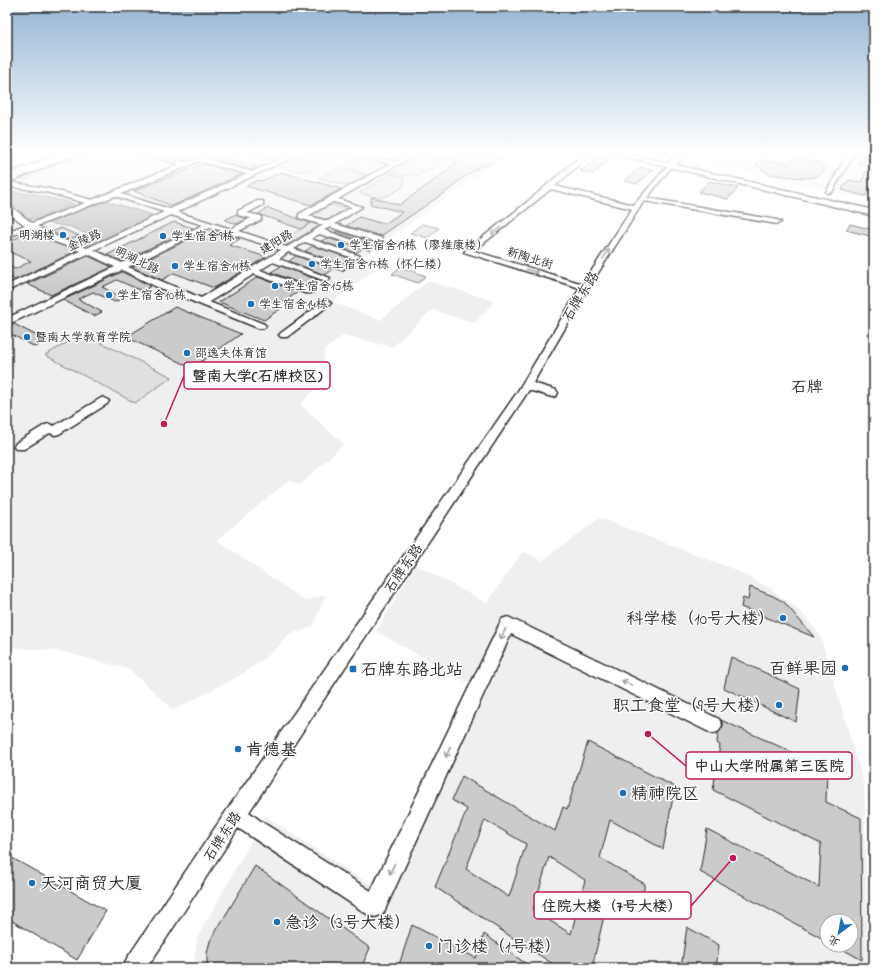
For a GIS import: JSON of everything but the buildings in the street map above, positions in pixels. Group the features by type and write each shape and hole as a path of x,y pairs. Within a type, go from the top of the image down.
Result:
{"main road":[{"path":"815,198 874,213"},
{"path":"822,198 874,210"},
{"path":"835,198 874,206"}],"street":[{"path":"74,198 94,203"},
{"path":"7,235 107,198"},
{"path":"126,198 342,267"},
{"name":"金陵路","path":"7,288 204,198"},
{"name":"建阳路","path":"329,224 302,216 335,198"},
{"name":"新陶北街","path":"538,198 468,252 585,287"},
{"path":"594,198 636,208"},
{"path":"329,224 358,207 332,199"},
{"path":"642,199 776,222"},
{"name":"石牌东路","path":"134,968 236,814 527,385 585,287 642,199"},
{"path":"233,231 258,218 241,212 260,203"},
{"name":"明湖北路","path":"7,210 11,211 30,226 77,248 89,251 158,284 261,326"},
{"path":"7,322 210,224"},
{"name":"建阳路","path":"202,302 329,224"},
{"path":"329,224 379,240"},
{"path":"318,231 369,247"},
{"path":"304,239 356,256"},
{"path":"272,259 326,278"},
{"path":"253,270 308,290"},
{"path":"284,335 326,303"},
{"path":"527,385 552,393"},
{"path":"20,446 103,401"},
{"path":"236,814 255,829 375,906 508,624 712,725"}],"shaded area":[{"path":"7,198 447,198 354,263 374,270 332,302 381,320 428,281 495,301 475,323 432,310 392,347 344,335 324,350 323,382 300,404 344,444 300,485 289,480 217,540 305,601 326,595 313,626 302,631 291,633 274,651 241,675 174,710 129,669 59,651 7,647"},
{"path":"7,198 48,198 74,204 37,219 29,219 19,210 19,207 7,207"},
{"path":"863,198 874,198 874,200"},
{"path":"103,200 159,217 97,246 84,245 81,239 89,235 71,227 47,223"},
{"path":"331,205 346,209 327,220 312,215"},
{"path":"311,223 319,226 286,245 278,243"},
{"path":"422,224 439,228 428,238 410,233"},
{"path":"400,267 426,276 418,283 392,274"},
{"path":"83,334 172,377 135,403 45,355"},
{"path":"600,518 733,569 770,588 801,612 820,635 864,784 868,968 193,968 197,938 265,816 374,887 470,684 376,631 416,565 487,603 523,551 542,561"}],"place":[{"name":"明湖楼","path":"63,235"},
{"name":"学生宿舍9栋","path":"163,236"},
{"name":"学生宿舍19栋（廖维康楼）","path":"341,245"},
{"name":"学生宿舍17栋（怀仁楼）","path":"312,264"},
{"name":"学生宿舍11栋","path":"175,266"},
{"name":"学生宿舍15栋","path":"275,286"},
{"name":"学生宿舍10栋","path":"109,295"},
{"name":"学生宿舍14栋","path":"251,304"},
{"name":"暨南大学教育学院","path":"27,337"},
{"name":"邵逸夫体育馆","path":"187,353"},
{"name":"暨南大学(石牌校区)","path":"164,424"},
{"name":"科学楼（10号大楼）","path":"783,618"},
{"name":"百鲜果园","path":"845,668"},
{"name":"石牌东路北站","path":"353,669"},
{"name":"职工食堂（9号大楼）","path":"779,705"},
{"name":"中山大学附属第三医院","path":"648,734"},
{"name":"肯德基","path":"238,749"},
{"name":"精神院区","path":"623,793"},
{"name":"住院大楼（7号大楼）","path":"733,858"},
{"name":"天河商贸大厦","path":"32,883"},
{"name":"急诊（3号大楼）","path":"277,922"},
{"name":"门诊楼（1号楼）","path":"429,946"}],"district":[{"name":"石牌","path":"807,386"}]}
